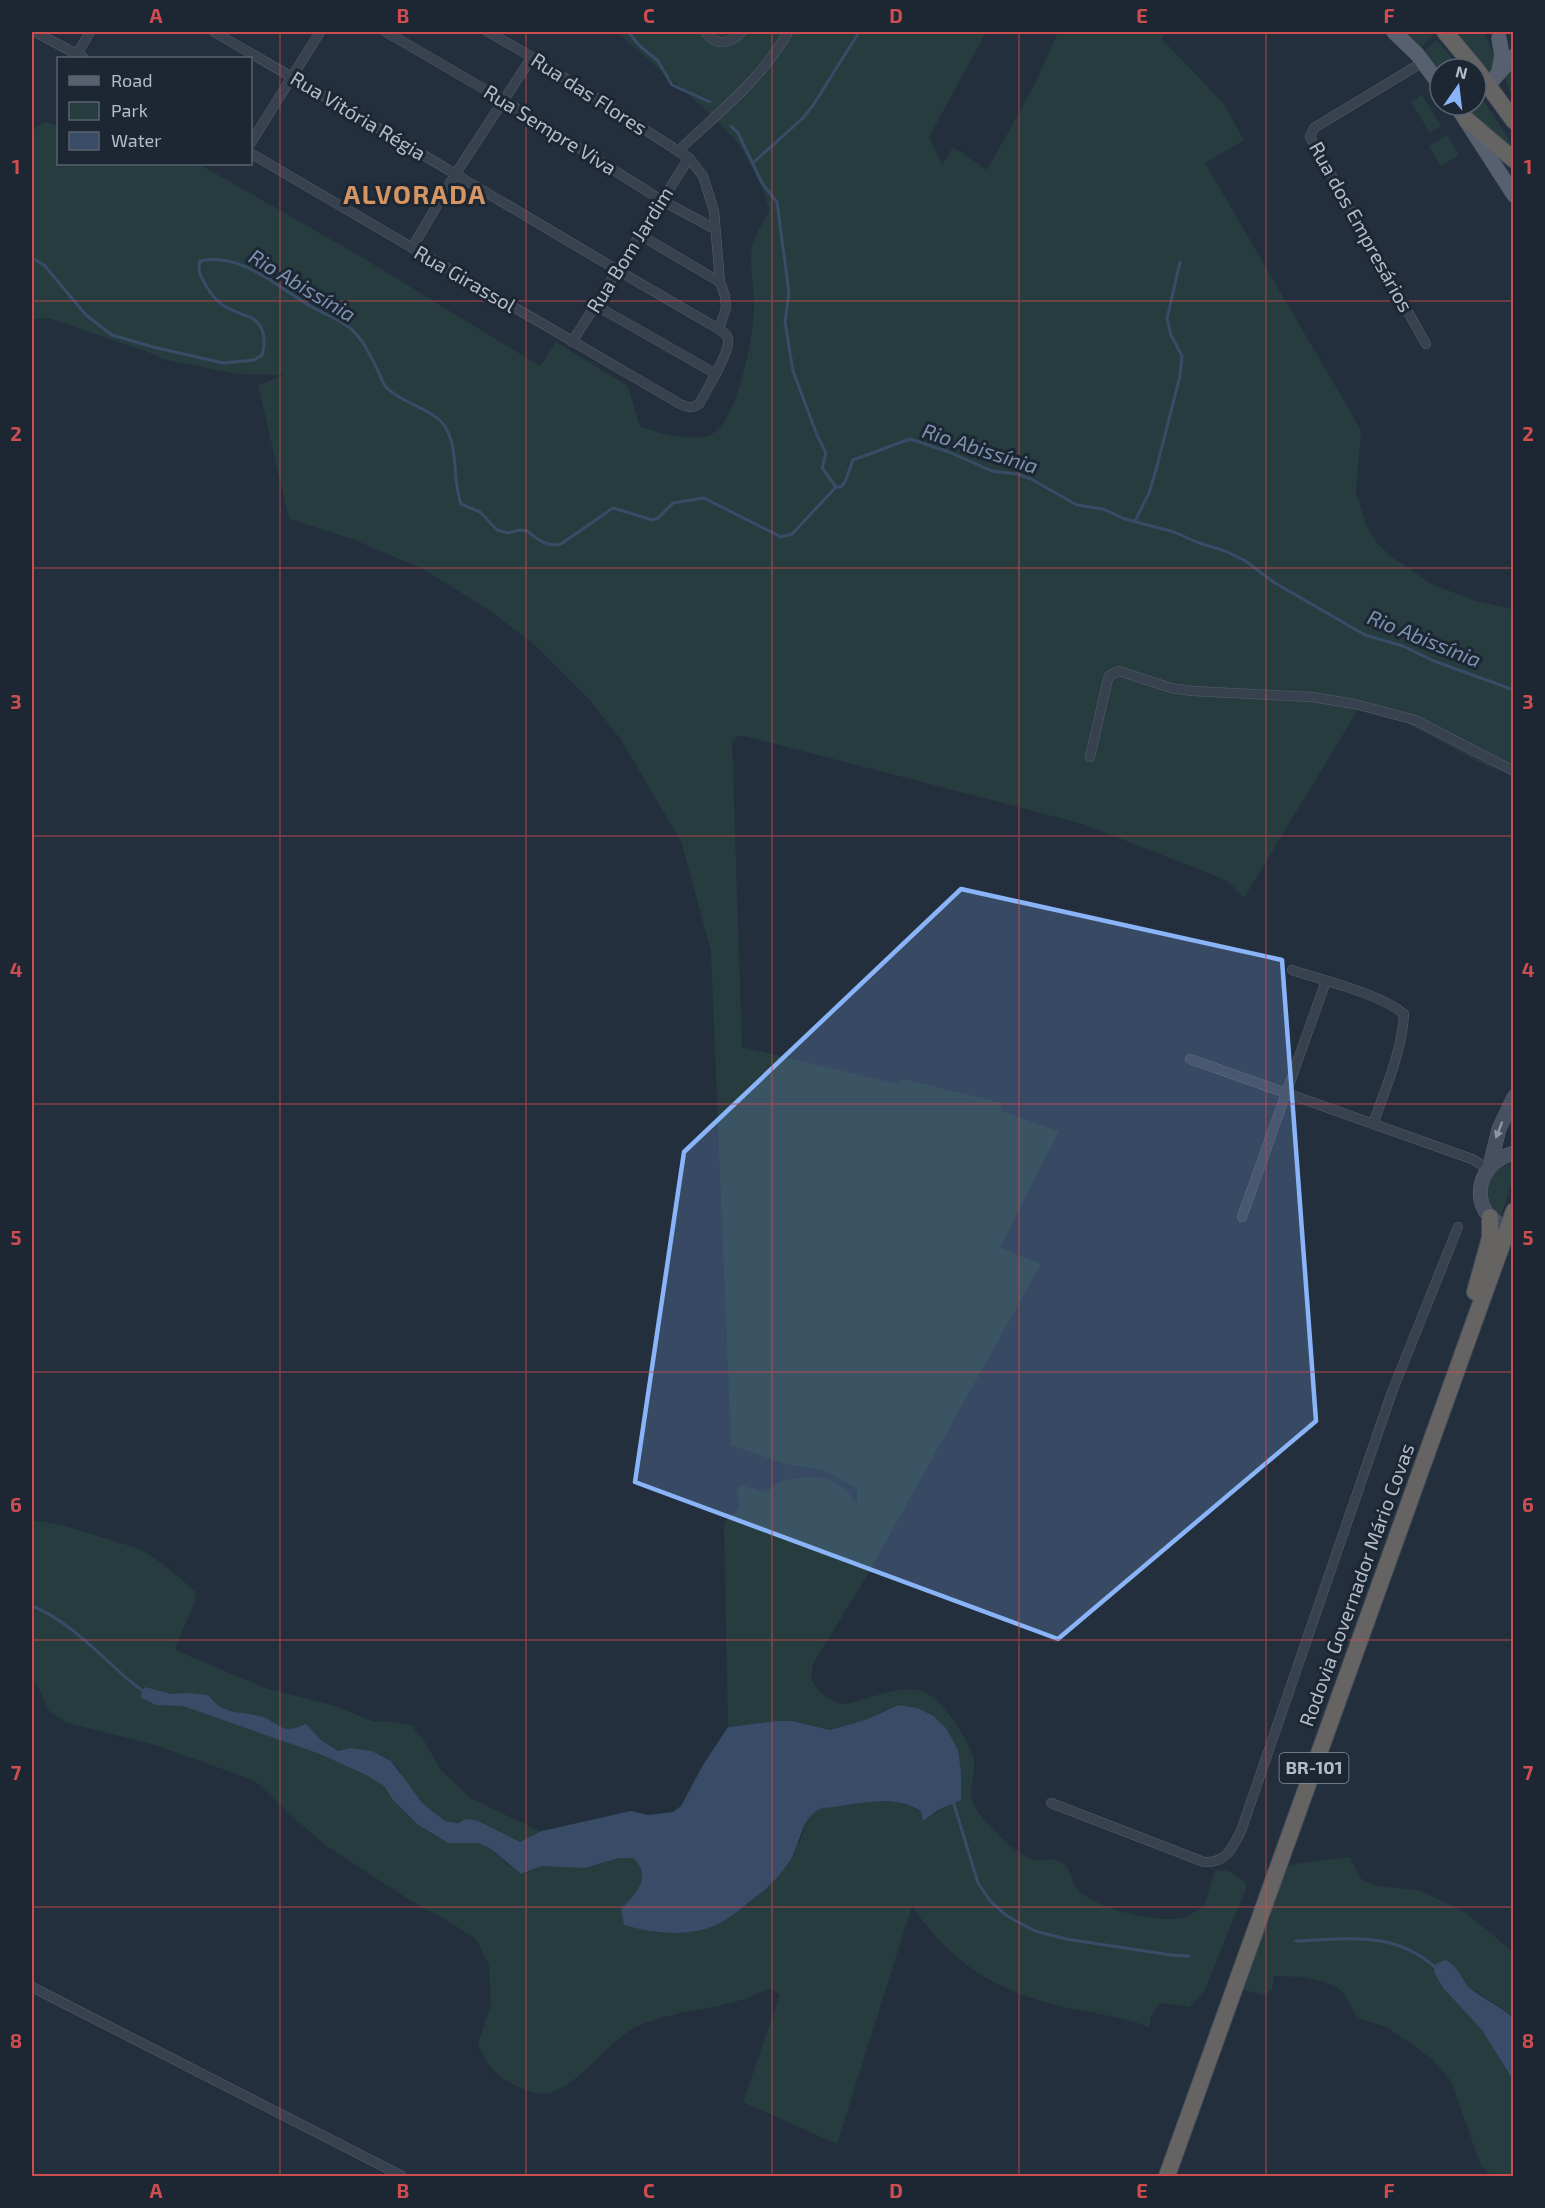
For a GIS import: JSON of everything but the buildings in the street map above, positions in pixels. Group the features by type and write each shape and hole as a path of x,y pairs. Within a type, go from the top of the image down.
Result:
{"highway":[{"path":"1445,32 1466,57"},
{"path":"1488,82 1514,119"},
{"path":"1466,119 1514,160"},
{"name":"Rodovia Governador Mário Covas","path":"1167,2176 1461,1359 1510,1229 1514,1211"},
{"path":"1471,1332 1474,1294 1491,1231 1490,1217"},
{"path":"1461,1359 1477,1336 1514,1246"}],"main road":[{"path":"1394,32 1428,69"},
{"path":"1488,82 1513,56 1502,35"},
{"path":"1488,82 1502,55 1502,35"},
{"path":"1466,119 1514,195"},
{"path":"1510,1229 1490,1217 1482,1205 1480,1190 1481,1180 1488,1167 1499,1129 1514,1097"},
{"path":"1488,1167 1504,1155 1514,1153"}],"street":[{"path":"32,38 35,32 81,56 90,32"},
{"name":"Rua Vitória Régia","path":"214,32 456,173 616,271 719,329"},
{"path":"252,141 320,32"},
{"name":"Rua Sempre Viva","path":"386,32 503,100 662,200 715,229"},
{"name":"Rua das Flores","path":"488,32 532,57 689,158"},
{"path":"705,32 717,42 725,43 733,41 742,32"},
{"path":"678,151 753,80 776,53 788,32"},
{"path":"412,248 456,173 532,57"},
{"name":"Rua dos Empresários","path":"1426,344 1310,137 1314,128 1428,78"},
{"name":"Rua Girassol","path":"252,154 680,404 694,408 699,404 716,374"},
{"path":"595,305 716,374 729,343 726,334 719,329 726,308 725,296 720,282 710,194 703,176 689,158"},
{"name":"Rua Bom Jardim","path":"572,342 689,158"},
{"path":"640,235 720,282"},
{"path":"1090,757 1109,676 1119,671 1171,688 1192,691 1312,697 1355,704 1414,720 1514,771"},
{"path":"1292,970 1377,998 1393,1005 1404,1014 1398,1048 1373,1124"},
{"path":"1242,1217 1326,981"},
{"path":"1190,1059 1472,1159 1488,1167"},
{"path":"1051,1803 1204,1862 1214,1862 1229,1854 1241,1831 1392,1392 1458,1227"},
{"path":"32,1987 402,2176"}],"highlighted area":[{"path":"961,889 1282,960 1316,1421 1058,1639 635,1482 684,1152"}],"green space":[{"path":"617,32 986,32 929,137 942,165 953,147 987,170 1035,84 1058,32 1168,32 1161,38 1224,104 1244,140 1205,163 1361,430 1356,492 1367,528 1378,544 1392,557 1431,584 1476,601 1513,609 1513,774 1488,767 1405,722 1359,708 1244,898 1228,881 1083,824 745,736 738,736 732,741 742,1047 897,1084 903,1079 1002,1103 1001,1111 1059,1131 1000,1248 1041,1264 866,1577 813,1664 811,1680 825,1696 844,1704 908,1689 918,1690 934,1698 956,1724 972,1754 974,1768 971,1796 976,1809 995,1832 1022,1854 1038,1860 1054,1860 1064,1864 1076,1888 1096,1902 1141,1916 1180,1918 1204,1906 1215,1870 1233,1874 1247,1886 1204,1992 1189,2007 1160,2003 1151,2016 1149,2027 1060,2006 1015,1992 994,1982 976,1971 942,1943 912,1906 837,2144 743,2102 780,1995 770,1988 739,2001 643,2024 618,2040 584,2072 560,2089 540,2093 503,2078 493,2069 478,2044 491,2004 489,1965 476,1939 408,1899 327,1846 290,1815 259,1784 152,1744 67,1723 49,1711 40,1690 32,1680 32,1520 62,1525 140,1549 167,1567 196,1592 194,1604 175,1648 177,1651 268,1689 335,1706 374,1722 391,1721 411,1725 425,1742 440,1769 470,1798 542,1832 520,1842 465,1819 457,1822 440,1818 418,1798 391,1761 366,1750 338,1751 321,1740 306,1724 288,1729 263,1717 228,1710 208,1695 171,1694 145,1688 156,1705 183,1705 320,1754 366,1775 384,1786 393,1800 417,1824 448,1843 479,1843 491,1849 509,1866 525,1874 542,1866 593,1866 619,1858 633,1858 642,1872 642,1879 637,1892 621,1910 624,1925 658,1932 676,1933 709,1927 740,1910 768,1886 779,1873 798,1845 809,1819 822,1808 873,1802 898,1803 921,1811 924,1820 952,1803 946,1728 935,1716 917,1708 888,1709 868,1719 830,1730 791,1721 728,1727 724,1523 740,1508 737,1492 740,1485 765,1492 785,1480 818,1477 839,1485 857,1504 857,1488 822,1470 785,1464 731,1445 711,951 681,841 621,740 590,700 536,646 489,610 423,569 352,539 289,519 258,385 285,375 236,374 158,358 159,356 49,318 32,319 32,130 45,122 57,126 57,165 197,165 204,167 358,255 540,366 556,342 628,386 640,427 681,437 707,436 718,430 727,417 742,379 753,320 752,248 770,211 760,181 739,144 709,113"},
{"path":"1401,32 1430,32 1434,36 1419,49"},
{"path":"1450,32 1482,32 1493,53 1493,64 1488,74 1488,57 1472,57"},
{"path":"1437,40 1451,57 1428,58 1423,52"},
{"path":"1513,65 1513,99 1505,76"},
{"path":"1422,95 1428,105 1428,117 1435,117 1441,126 1430,133 1411,102"},
{"path":"1488,108 1513,145 1513,159 1471,117 1488,117"},
{"path":"1447,135 1459,155 1441,166 1429,146"},
{"path":"1513,1164 1513,1179 1500,1219 1486,1207 1484,1189 1494,1169"},
{"path":"1350,1857 1360,1878 1365,1881 1377,1886 1419,1890 1466,1913 1513,1952 1513,2018 1464,1981 1434,1972 1443,1988 1482,2030 1513,2080 1513,2176 1494,2176 1487,2172 1480,2163 1451,2081 1432,2059 1387,2027 1360,2019 1336,1987 1303,1977 1274,1976 1272,1990 1263,1995 1240,1989 1282,1867"}],"water":[{"path":"145,1687 171,1694 208,1695 227,1710 263,1717 288,1729 306,1724 321,1740 338,1751 350,1748 372,1751 391,1761 423,1804 445,1821 458,1823 465,1819 476,1820 520,1842 542,1831 631,1811 648,1815 673,1812 681,1806 703,1765 728,1727 792,1721 830,1730 868,1719 898,1705 917,1708 934,1716 946,1728 958,1750 961,1800 938,1810 923,1821 921,1811 898,1802 873,1802 822,1808 815,1812 806,1823 792,1857 779,1875 730,1917 711,1927 699,1930 674,1933 648,1931 624,1925 621,1909 637,1891 642,1879 639,1865 633,1858 619,1858 585,1868 542,1866 521,1874 491,1849 479,1843 448,1843 417,1824 393,1800 384,1786 366,1775 320,1754 183,1706 156,1705 140,1697"},
{"path":"1445,1960 1456,1968 1470,1988 1513,2018 1513,2080 1482,2030 1443,1988 1434,1972 1436,1964"}],"waterway":[{"path":"628,32 658,61 672,85 710,102"},
{"path":"754,162 803,118 859,32"},
{"path":"731,126 738,133 762,183 777,202 789,293 785,322 793,371 826,453 822,468 836,487"},
{"name":"Rio Abissínia","path":"32,258 44,265 86,315 112,335 223,363 254,360 262,355 264,345 262,330 252,318 219,303 201,276 200,261 215,259 229,261 257,272 351,329 366,348 386,387 392,393 441,421 453,447 461,504 480,512 497,530 508,533 527,531 542,542 556,545 561,544 613,508 653,520 673,503 704,498 781,537 792,534 836,487 841,487 853,460 910,439 949,452 992,471 1017,474 1031,479 1077,505 1103,509 1125,519 1174,532 1225,551 1244,560 1275,583 1365,635 1403,646 1434,661 1514,690"},
{"path":"1135,521 1149,493 1180,376 1182,356 1171,335 1167,319 1180,262"},
{"path":"32,1606 54,1617 74,1631 128,1680 147,1693"},
{"path":"953,1801 978,1883 991,1902 1007,1916 1035,1931 1066,1939 1189,1956"},
{"path":"1296,1941 1352,1939 1387,1942 1404,1947 1436,1968"}],"district":[{"name":"ALVORADA","path":"415,195"}]}
